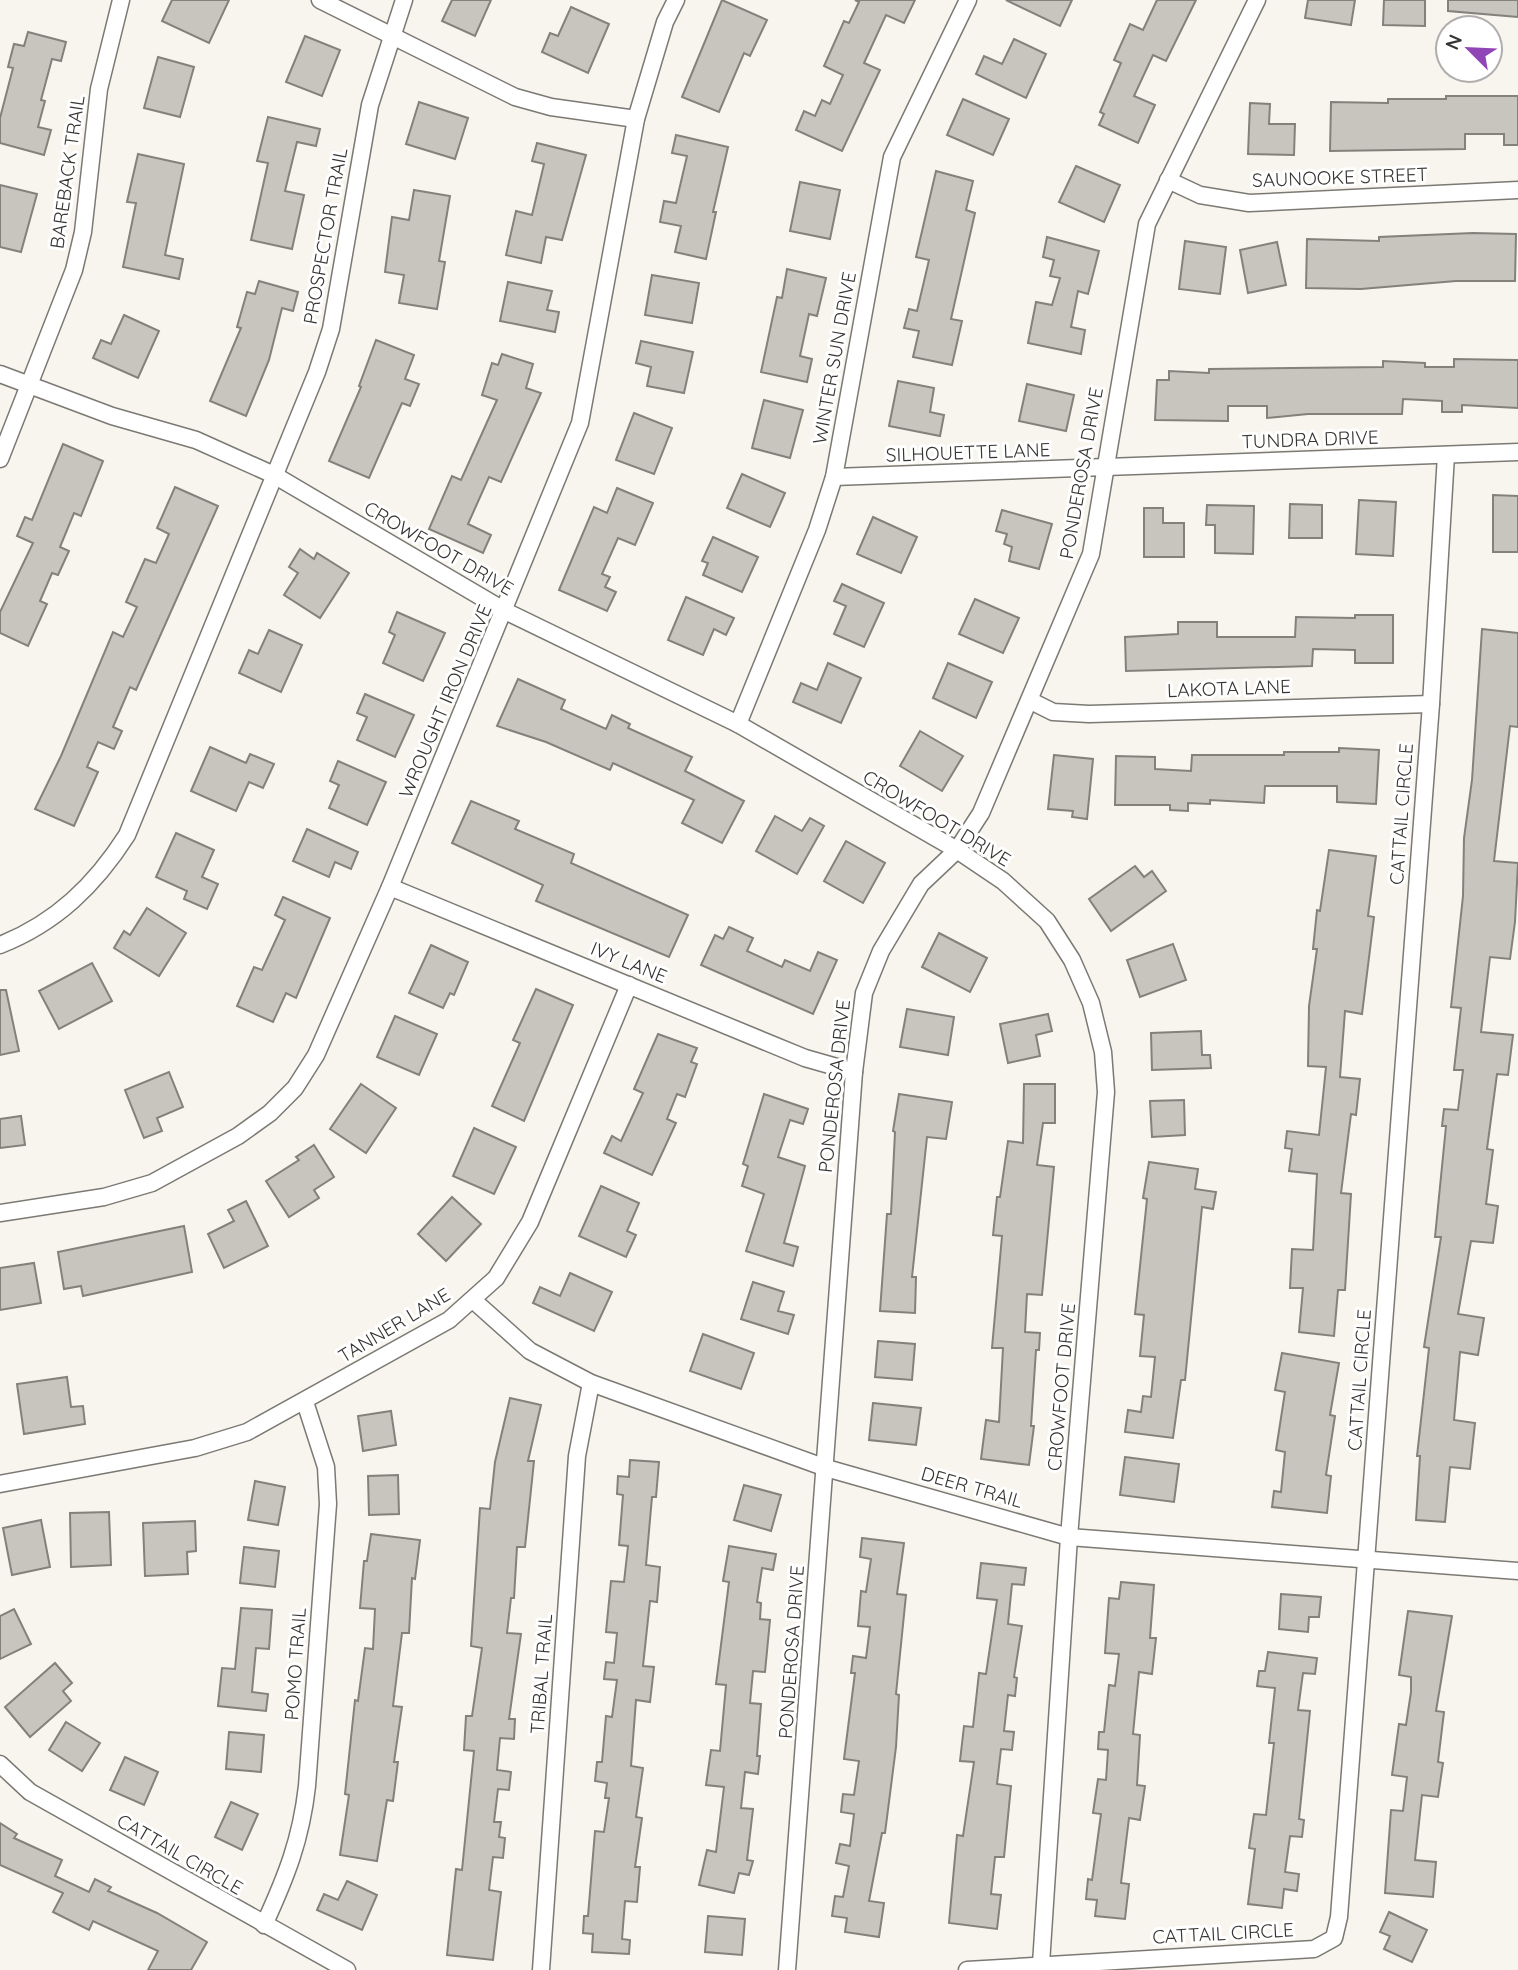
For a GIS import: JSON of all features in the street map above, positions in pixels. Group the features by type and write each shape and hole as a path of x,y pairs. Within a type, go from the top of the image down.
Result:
{"street":[{"name":"BAREBACK TRAIL","path":"0,459 31,386 74,270 83,232 99,89 121,0"},
{"path":"320,0 515,97 551,107 636,119"},
{"name":"PROSPECTOR TRAIL","path":"0,945 23,936 60,912 90,886 127,835 317,372 331,329 360,154 390,35 404,0"},
{"name":"WROUGHT IRON DRIVE","path":"0,1213 104,1197 152,1183 238,1136 270,1113 295,1088 316,1055 390,887 580,423 636,119 665,22 676,0"},
{"name":"WINTER SUN DRIVE","path":"738,724 817,530 834,477 892,157 968,0"},
{"name":"PONDEROSA DRIVE","path":"787,1970 854,1072 864,993 881,951 921,884 957,850 981,813 1031,701 1091,554 1139,254 1147,224 1257,0"},
{"name":"SAUNOOKE STREET","path":"1168,180 1200,195 1249,203 1518,190"},
{"name":"CROWFOOT DRIVE","path":"0,374 113,416 196,440 274,475 505,611 738,724 957,850 1003,881 1046,921 1072,960 1086,992 1103,1052 1106,1092 1069,1537 1041,1964"},
{"name":"TUNDRA DRIVE","path":"1104,469 1518,452"},
{"name":"CATTAIL CIRCLE","path":"968,1970 1314,1949 1334,1938 1339,1917 1431,704 1446,455"},
{"name":"SILHOUETTE LANE","path":"834,477 1104,469"},
{"name":"LAKOTA LANE","path":"1031,701 1053,712 1089,714 1431,704"},
{"name":"IVY LANE","path":"390,887 805,1058 854,1072"},
{"name":"TANNER LANE","path":"0,1485 195,1448 247,1432 449,1320 473,1300 502,1269 530,1222 629,985"},
{"name":"DEER TRAIL","path":"473,1300 494,1322 530,1351 591,1383 826,1468 1069,1537 1518,1571"},
{"name":"TRIBAL TRAIL","path":"541,1970 577,1456 591,1383"},
{"name":"POMO TRAIL","path":"264,1925 292,1864 303,1828 307,1786 328,1504 326,1467 305,1402"},
{"name":"CATTAIL CIRCLE","path":"0,1764 30,1792 347,1970"}],"building":[{"path":"172,0 229,0 209,43 162,21"},
{"path":"452,0 491,0 475,36 442,21"},
{"path":"722,0 767,20 750,56 744,53 719,112 682,97"},
{"path":"855,0 915,0 904,23 886,15 864,63 880,70 842,151 796,130 804,111 815,116 822,100 830,104 843,75 824,66 844,21 849,23 859,2"},
{"path":"1006,0 1072,0 1060,26"},
{"path":"1157,0 1196,0 1166,61 1153,55 1134,96 1155,105 1138,143 1099,125 1104,114 1100,112 1121,63 1114,60 1130,24 1143,30"},
{"path":"1308,0 1355,0 1351,25 1305,18"},
{"path":"1384,0 1425,0 1425,26 1383,25"},
{"path":"1448,0 1518,0 1518,17 1448,11"},
{"path":"571,7 609,24 588,73 542,52 550,33 558,36"},
{"path":"28,32 66,42 61,61 52,59 41,100 45,101 38,127 51,130 44,155 0,143 0,118 13,68 8,67 14,44 24,46"},
{"path":"305,36 340,50 322,96 286,82"},
{"path":"1014,39 1046,54 1026,98 976,74 984,56 1002,64"},
{"path":"158,57 194,67 180,117 144,108"},
{"path":"1446,96 1518,96 1518,145 1504,145 1504,134 1465,134 1465,149 1330,151 1331,102 1388,103 1388,99 1446,99"},
{"path":"963,99 1009,119 993,155 947,135"},
{"path":"419,102 468,118 455,159 406,144"},
{"path":"1250,103 1270,104 1269,124 1295,124 1294,155 1248,154"},
{"path":"268,117 320,129 316,146 297,142 285,191 304,195 292,249 251,240 268,163 257,161"},
{"path":"676,135 728,147 713,212 716,212 706,259 675,252 681,226 660,222 664,201 676,203 687,156 672,153"},
{"path":"537,143 586,155 562,240 546,237 541,263 506,255 516,211 532,215 544,164 532,161"},
{"path":"138,154 184,164 165,255 183,259 179,279 123,267 136,203 127,202"},
{"path":"1076,166 1120,185 1104,222 1059,202"},
{"path":"936,171 973,181 966,210 975,213 951,319 962,321 952,365 913,357 919,331 904,328 909,309 917,311 929,260 916,257"},
{"path":"800,182 840,190 830,239 790,231"},
{"path":"0,185 37,194 21,252 0,247"},
{"path":"414,190 450,196 439,261 445,262 437,309 399,303 404,275 385,272 392,217 409,220"},
{"path":"1516,234 1515,281 1456,281 1361,289 1306,288 1307,239 1379,241 1379,237"},
{"path":"1047,237 1099,251 1088,294 1078,291 1071,327 1085,330 1081,354 1028,343 1036,302 1052,305 1060,278 1050,276 1054,260 1043,257"},
{"path":"1185,241 1226,247 1220,294 1179,289"},
{"path":"1277,242 1286,285 1248,293 1240,250"},
{"path":"787,269 826,278 817,316 809,314 800,356 812,359 807,382 761,372 777,297 782,298"},
{"path":"652,275 699,283 692,323 645,315"},
{"path":"259,281 298,292 293,311 282,308 269,360 246,416 210,401 241,328 237,327 247,292 255,294"},
{"path":"508,282 552,291 547,310 559,312 555,332 500,321"},
{"path":"124,315 159,331 138,378 93,358 101,340 111,344"},
{"path":"376,340 414,355 405,379 419,384 410,406 402,403 369,478 329,461 361,387 359,386"},
{"path":"641,341 693,352 684,393 647,386 651,367 636,363"},
{"path":"502,354 533,364 526,388 541,393 501,482 489,477 468,524 491,535 483,553 429,529 452,476 461,480 497,400 482,395 492,363 498,365"},
{"path":"1454,359 1518,360 1518,408 1462,405 1462,412 1442,412 1442,401 1403,399 1402,414 1308,414 1267,418 1267,406 1228,406 1228,421 1155,420 1157,380 1169,380 1169,371 1209,373 1209,369 1383,367 1383,361 1425,363 1425,367 1454,367"},
{"path":"898,381 934,388 930,412 944,415 940,436 889,426"},
{"path":"1027,384 1074,395 1066,431 1019,421"},
{"path":"764,400 803,410 790,458 752,448"},
{"path":"634,413 672,428 654,474 616,460"},
{"path":"63,444 103,461 81,516 74,513 60,547 69,551 58,575 52,573 40,601 47,604 28,646 0,633 0,612 33,543 17,536 25,517 32,520"},
{"path":"742,474 785,493 770,527 727,508"},
{"path":"175,487 218,506 136,690 130,687 113,727 122,731 114,749 98,742 87,767 98,772 74,826 35,809 61,756 113,632 123,637 137,607 126,602 145,559 156,563 169,534 157,528"},
{"path":"617,488 653,503 635,545 618,538 602,574 610,577 605,587 616,592 607,611 559,590 594,507 607,513"},
{"path":"1493,495 1518,496 1518,552 1493,552"},
{"path":"1359,500 1396,502 1393,556 1356,554"},
{"path":"1290,504 1322,505 1322,538 1289,538"},
{"path":"1207,505 1254,506 1253,554 1215,553 1215,525 1206,525"},
{"path":"1144,508 1163,508 1163,523 1184,523 1184,557 1144,557"},
{"path":"1002,510 1052,524 1039,569 1009,561 1012,547 1004,544 1007,534 996,531"},
{"path":"873,517 917,537 901,573 857,554"},
{"path":"713,537 758,557 742,592 703,575 708,563 702,561"},
{"path":"300,549 314,559 317,553 349,573 320,618 284,595 298,573 289,567"},
{"path":"842,584 884,603 864,647 834,634 846,606 834,601"},
{"path":"686,597 734,618 726,635 714,629 703,655 668,640"},
{"path":"975,599 1019,618 1003,653 959,634"},
{"path":"397,612 445,633 423,681 383,663 395,635 389,632"},
{"path":"1355,615 1393,615 1393,663 1355,663 1355,650 1313,649 1312,666 1126,671 1125,637 1178,634 1178,622 1217,622 1217,637 1295,637 1296,617 1355,618"},
{"path":"1482,629 1518,633 1518,727 1510,726 1494,861 1518,863 1515,922 1510,959 1490,957 1481,1032 1513,1035 1508,1075 1497,1074 1487,1149 1493,1150 1486,1204 1498,1206 1493,1243 1471,1241 1458,1314 1484,1318 1478,1355 1460,1352 1454,1420 1475,1423 1470,1469 1450,1467 1445,1522 1416,1520 1420,1456 1417,1456 1429,1348 1424,1347 1441,1237 1435,1237 1446,1126 1442,1126 1444,1109 1458,1110 1463,1070 1454,1070 1461,1008 1451,1007 1463,896 1464,838 1472,780"},
{"path":"269,630 302,645 281,692 239,673 249,650 258,654"},
{"path":"828,663 861,678 841,723 793,702 801,683 817,690"},
{"path":"948,663 992,682 976,718 933,698"},
{"path":"518,679 565,700 561,709 606,729 612,715 630,724 628,728 692,757 685,771 744,801 722,843 682,823 694,800 613,763 610,770 546,742 497,726"},
{"path":"365,694 414,715 395,757 357,740 367,717 357,713"},
{"path":"920,731 963,756 942,791 900,766"},
{"path":"210,747 246,763 250,754 274,764 263,788 249,782 236,811 191,791"},
{"path":"1339,748 1379,750 1376,804 1337,802 1337,786 1265,786 1264,803 1210,800 1210,804 1188,803 1188,811 1170,810 1170,805 1115,805 1116,756 1155,757 1155,769 1191,771 1192,755 1284,755 1284,752 1339,752"},
{"path":"1054,755 1093,759 1087,819 1072,817 1073,811 1048,809"},
{"path":"338,761 386,782 367,825 329,808 339,785 330,781"},
{"path":"471,801 519,821 515,829 574,854 571,863 688,915 669,957 536,901 543,885 452,843"},
{"path":"775,816 802,831 810,818 824,826 797,874 756,851"},
{"path":"307,829 358,852 351,869 335,862 329,877 293,861"},
{"path":"176,833 214,850 202,877 218,884 207,909 184,899 187,891 156,877"},
{"path":"846,841 885,863 863,903 824,881"},
{"path":"1329,850 1376,856 1368,916 1374,917 1362,1014 1345,1011 1340,1077 1360,1079 1356,1115 1351,1114 1341,1193 1351,1194 1345,1290 1338,1290 1334,1336 1299,1332 1303,1288 1290,1288 1292,1249 1313,1250 1317,1174 1289,1171 1292,1149 1285,1148 1287,1131 1319,1135 1326,1067 1308,1066 1309,1006 1317,949 1313,949 1317,910 1320,911"},
{"path":"1135,866 1144,877 1152,871 1166,891 1111,931 1089,899"},
{"path":"283,897 330,918 296,998 286,993 273,1022 237,1006 254,967 262,970 285,920 275,915"},
{"path":"147,908 186,933 159,976 114,948 124,931 130,935"},
{"path":"729,927 753,938 747,951 782,967 785,960 810,971 818,952 837,960 813,1014 701,965 715,935 723,939"},
{"path":"939,933 987,958 970,992 922,967"},
{"path":"1173,944 1186,980 1140,997 1127,960"},
{"path":"431,945 468,962 454,995 450,993 443,1008 409,993"},
{"path":"92,963 112,1001 59,1029 39,991"},
{"path":"536,989 573,1005 524,1121 492,1106 520,1043 513,1040"},
{"path":"0,990 6,990 19,1051 0,1055"},
{"path":"907,1009 954,1017 948,1055 900,1047"},
{"path":"1048,1014 1052,1031 1036,1035 1040,1056 1008,1063 1000,1024"},
{"path":"395,1016 437,1034 419,1075 377,1057"},
{"path":"1201,1031 1202,1055 1210,1055 1211,1068 1152,1070 1151,1033"},
{"path":"658,1034 697,1048 691,1062 697,1064 685,1097 677,1094 667,1119 676,1123 652,1175 604,1153 612,1136 621,1141 643,1093 634,1089"},
{"path":"169,1072 183,1107 157,1118 162,1131 144,1138 125,1090"},
{"path":"361,1084 396,1108 366,1153 330,1129"},
{"path":"1024,1084 1055,1084 1055,1123 1043,1123 1037,1165 1054,1167 1042,1295 1027,1294 1025,1332 1040,1333 1039,1350 1036,1350 1031,1426 1034,1426 1029,1465 981,1459 986,1420 999,1422 1003,1348 992,1348 1002,1236 993,1235 997,1197 1000,1197 1008,1141 1023,1143"},
{"path":"764,1094 808,1109 803,1124 790,1120 778,1157 805,1166 784,1243 798,1247 793,1266 746,1251 764,1194 742,1186 748,1166 743,1164"},
{"path":"899,1094 952,1102 946,1139 927,1137 912,1277 916,1277 915,1313 880,1311 887,1214 891,1214 893,1131"},
{"path":"1184,1100 1185,1135 1152,1137 1150,1101"},
{"path":"21,1116 25,1145 0,1148 0,1119"},
{"path":"474,1128 516,1147 494,1194 453,1176"},
{"path":"314,1145 334,1177 314,1190 319,1198 289,1217 266,1181 299,1160 296,1157"},
{"path":"1149,1162 1198,1169 1195,1189 1216,1192 1213,1209 1202,1207 1185,1380 1181,1380 1173,1438 1125,1432 1128,1410 1141,1412 1143,1396 1151,1397 1155,1357 1140,1356 1144,1315 1135,1314 1147,1199 1143,1198"},
{"path":"601,1186 639,1203 627,1231 636,1235 626,1257 579,1236"},
{"path":"452,1197 481,1224 446,1261 418,1234"},
{"path":"246,1201 268,1246 224,1268 208,1234 234,1221 228,1210"},
{"path":"184,1226 192,1272 83,1296 81,1286 64,1289 58,1252"},
{"path":"34,1263 41,1303 0,1310 0,1268"},
{"path":"570,1273 612,1292 594,1331 533,1303 540,1287 560,1296"},
{"path":"753,1282 784,1292 778,1311 794,1315 788,1334 741,1319"},
{"path":"703,1334 754,1353 741,1389 690,1371"},
{"path":"878,1341 915,1344 912,1380 875,1377"},
{"path":"1282,1353 1339,1363 1330,1415 1335,1416 1326,1475 1331,1476 1327,1513 1272,1507 1274,1491 1281,1492 1285,1452 1276,1450 1285,1392 1275,1390"},
{"path":"67,1377 71,1407 83,1406 85,1424 24,1434 17,1384"},
{"path":"510,1398 541,1405 528,1461 534,1461 525,1547 517,1547 514,1598 511,1598 507,1633 521,1634 509,1719 515,1719 514,1739 500,1738 497,1770 511,1772 509,1790 498,1789 494,1822 501,1822 499,1837 505,1838 503,1858 493,1857 489,1890 501,1892 493,1960 447,1955 456,1869 462,1870 474,1751 464,1750 466,1716 472,1716 482,1648 471,1646 480,1508 490,1509 495,1462"},
{"path":"873,1403 921,1408 916,1445 869,1440"},
{"path":"391,1411 396,1445 363,1451 358,1416"},
{"path":"1125,1457 1179,1464 1174,1502 1120,1495"},
{"path":"630,1460 659,1462 656,1497 652,1497 646,1565 660,1567 657,1602 650,1601 643,1666 654,1667 650,1702 636,1700 631,1766 643,1768 636,1817 642,1818 635,1867 640,1867 637,1902 625,1901 622,1939 630,1940 629,1954 592,1952 593,1934 583,1933 584,1916 588,1916 595,1831 604,1832 609,1798 605,1798 607,1783 595,1781 597,1762 602,1762 606,1716 612,1717 617,1680 604,1679 606,1662 614,1663 617,1633 606,1632 611,1581 624,1582 628,1546 619,1545 623,1495 617,1494 618,1476 629,1477"},
{"path":"398,1475 399,1514 369,1515 368,1476"},
{"path":"255,1481 285,1487 278,1525 248,1520"},
{"path":"744,1485 781,1495 771,1531 734,1520"},
{"path":"109,1512 111,1565 71,1567 70,1513"},
{"path":"41,1520 50,1567 12,1575 3,1528"},
{"path":"195,1521 196,1551 187,1552 188,1574 145,1576 143,1523"},
{"path":"371,1534 420,1540 415,1579 412,1578 409,1633 402,1633 393,1706 402,1707 394,1762 398,1762 393,1801 387,1800 377,1861 340,1855 349,1795 345,1794 355,1700 358,1701 365,1648 373,1649 375,1609 360,1608 364,1561 367,1561"},
{"path":"862,1538 904,1543 897,1594 906,1595 896,1694 899,1695 896,1747 885,1833 882,1833 869,1901 884,1903 879,1937 845,1932 847,1918 832,1916 835,1896 843,1897 849,1866 836,1863 840,1844 850,1846 854,1814 841,1812 843,1794 854,1795 859,1761 844,1759 855,1673 851,1673 853,1656 866,1658 870,1627 858,1626 861,1591 866,1592 871,1559 860,1557"},
{"path":"729,1546 776,1554 773,1570 762,1568 757,1602 761,1603 760,1619 770,1620 765,1672 753,1671 750,1703 761,1704 757,1756 760,1756 758,1774 745,1772 741,1808 753,1809 747,1860 753,1861 749,1875 739,1873 734,1893 699,1885 707,1850 716,1852 724,1787 706,1785 711,1750 720,1751 726,1685 716,1684 729,1582 723,1581"},
{"path":"244,1547 279,1551 275,1587 240,1583"},
{"path":"981,1563 1026,1568 1024,1585 1012,1584 1008,1624 1022,1626 1014,1677 1017,1678 1015,1696 1008,1695 1004,1731 1014,1732 1012,1750 1001,1749 997,1784 1011,1786 1004,1857 995,1857 991,1894 1001,1895 997,1929 949,1923 957,1835 963,1836 974,1762 960,1761 964,1726 973,1727 979,1673 986,1674 997,1600 977,1598"},
{"path":"1121,1582 1154,1585 1150,1638 1156,1638 1152,1674 1139,1672 1133,1734 1140,1735 1137,1785 1145,1786 1140,1820 1129,1818 1121,1883 1129,1884 1125,1919 1095,1916 1097,1900 1086,1899 1088,1879 1092,1880 1101,1814 1093,1813 1098,1779 1106,1780 1108,1750 1098,1749 1099,1732 1104,1732 1109,1685 1115,1686 1119,1654 1105,1653 1109,1598 1119,1599"},
{"path":"1281,1594 1321,1597 1319,1617 1309,1617 1308,1632 1279,1629"},
{"path":"241,1608 272,1610 269,1649 256,1648 252,1692 268,1694 266,1711 218,1706 222,1668 235,1669"},
{"path":"14,1609 31,1644 0,1659 0,1616"},
{"path":"1408,1611 1452,1616 1436,1711 1444,1712 1438,1762 1443,1763 1438,1797 1422,1795 1415,1860 1436,1862 1433,1897 1385,1893 1391,1810 1403,1811 1407,1777 1392,1775 1399,1724 1406,1725 1411,1692 1411,1677 1399,1675"},
{"path":"1268,1652 1317,1658 1315,1674 1303,1673 1298,1710 1310,1711 1299,1819 1304,1820 1302,1837 1290,1836 1285,1872 1299,1874 1297,1891 1284,1889 1282,1908 1248,1904 1255,1849 1249,1848 1254,1814 1266,1815 1274,1743 1269,1743 1275,1688 1257,1686 1259,1671 1265,1671"},
{"path":"55,1663 72,1683 63,1691 71,1701 30,1737 5,1707"},
{"path":"66,1722 100,1743 82,1771 49,1750"},
{"path":"229,1732 264,1735 261,1772 226,1769"},
{"path":"125,1757 158,1772 144,1805 110,1790"},
{"path":"231,1802 258,1814 242,1850 215,1837"},
{"path":"0,1823 17,1834 14,1838 62,1860 55,1876 89,1892 95,1879 111,1887 108,1891 157,1913 207,1942 191,1970 148,1970 158,1951 93,1921 89,1930 53,1912 63,1893 0,1865"},
{"path":"347,1881 377,1895 362,1930 317,1910 324,1894 338,1900"},
{"path":"1389,1912 1427,1930 1412,1962 1384,1949 1390,1936 1380,1932"},
{"path":"708,1916 745,1919 742,1955 705,1952"}]}
